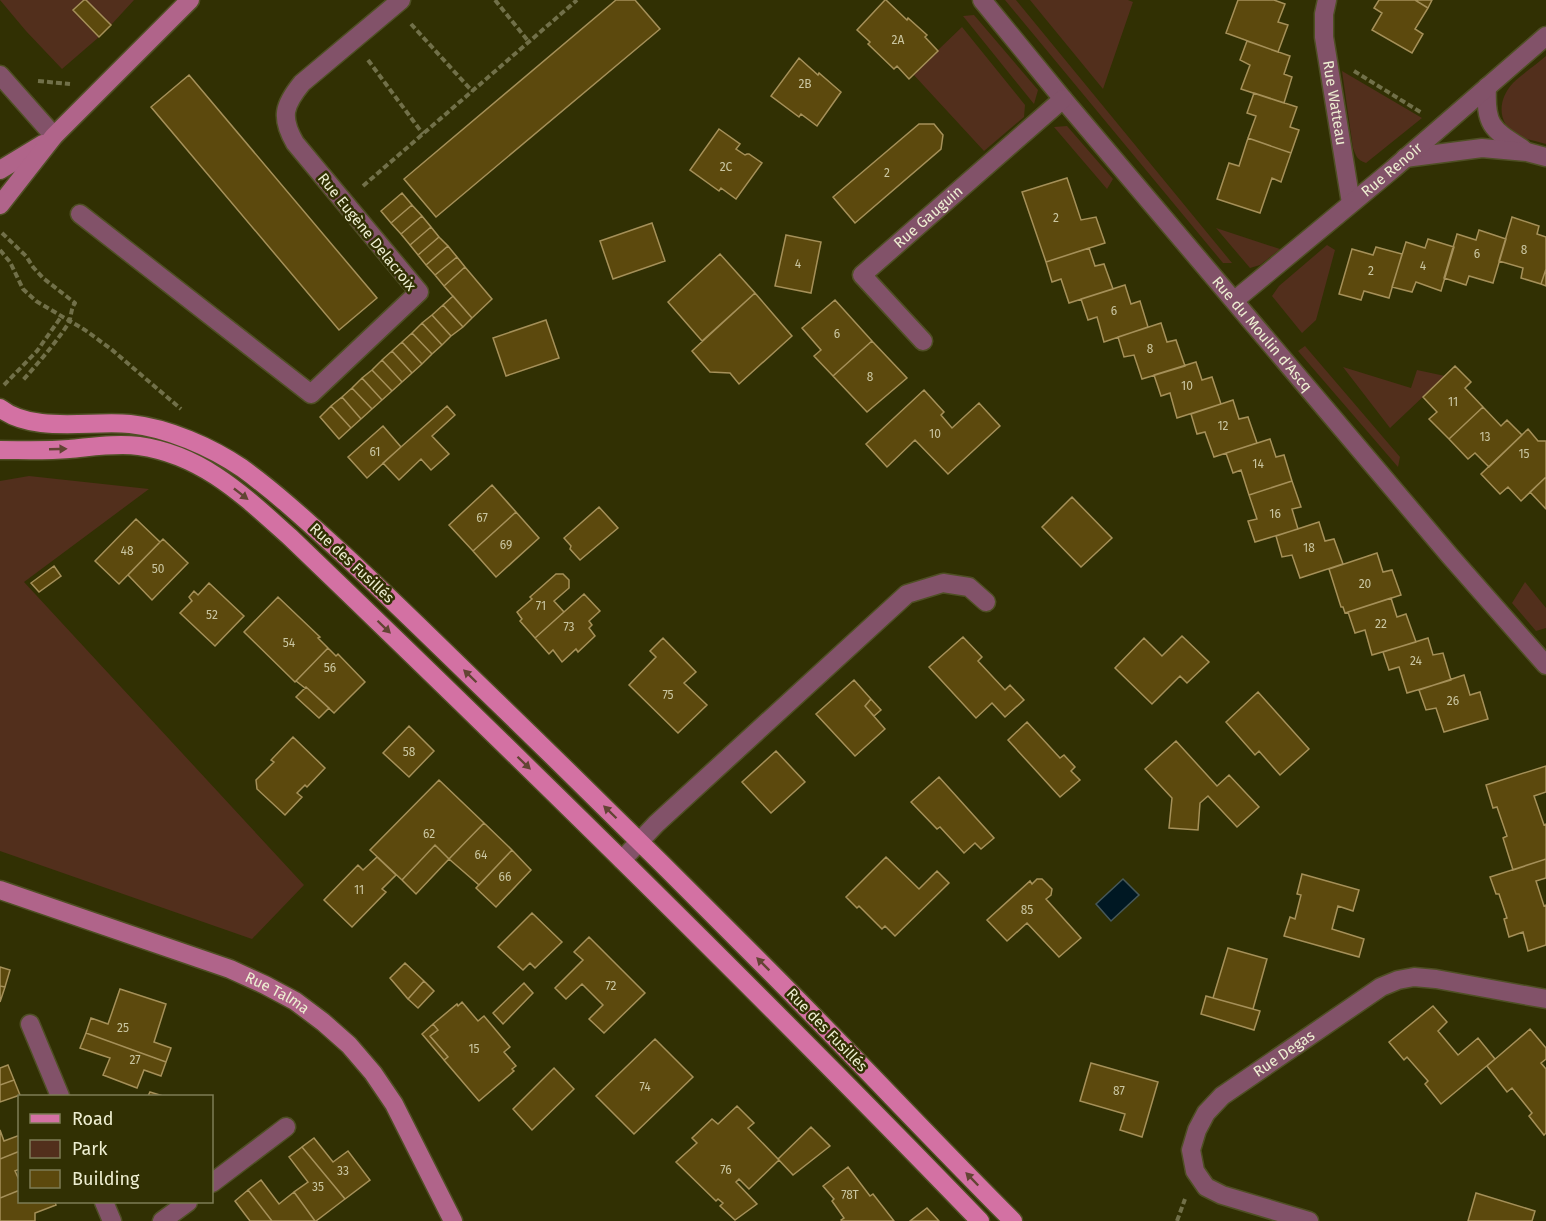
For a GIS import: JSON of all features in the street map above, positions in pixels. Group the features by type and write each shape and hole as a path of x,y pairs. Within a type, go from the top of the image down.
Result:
{"main road":[{"name":"Rue des Fusillés","path":"0,408 24,420 50,424 133,424 154,429 211,450 240,467 268,488 372,580 639,841 1013,1221"},
{"name":"Rue des Fusillés","path":"0,450 138,446 190,461 211,472 249,500 298,545 759,995 980,1221"}],"street":[{"path":"0,205 54,136 190,0"},
{"name":"Rue du Moulin d'Ascq","path":"982,0 1450,556 1546,665"},
{"name":"Rue Watteau","path":"1327,0 1324,14 1324,38 1351,203"},
{"name":"Rue Eugène Delacroix","path":"80,214 310,394 418,292 295,143 286,119 287,105 302,83 395,2"},
{"name":"Rue Renoir","path":"1235,300 1405,159 1546,36"},
{"path":"0,75 54,136"},
{"path":"1487,87 1486,105 1489,119 1498,133 1527,152"},
{"name":"Rue Gauguin","path":"923,341 862,275 1063,99"},
{"path":"0,170 54,136"},
{"path":"1405,159 1482,148 1527,152 1546,157"},
{"path":"622,860 656,824 907,594 943,583 969,587 986,602"},
{"name":"Rue Talma","path":"0,890 230,969 295,1001 348,1045 373,1073 394,1104 453,1221"},
{"name":"Rue Degas","path":"1309,1221 1222,1195 1206,1186 1195,1171 1191,1150 1197,1130 1206,1113 1222,1096 1381,987 1398,980 1414,977 1436,979 1546,999"},
{"path":"30,1024 60,1095"},
{"path":"213,1183 286,1127"},
{"path":"104,1203 112,1221"},
{"path":"162,1221 187,1203"}],"path":[{"path":"495,0 529,42"},
{"path":"344,202 577,0"},
{"path":"395,2 472,91"},
{"path":"352,40 377,70 423,134"},
{"path":"1327,54 1443,126"},
{"path":"32,80 70,84"},
{"path":"2,233 26,256 43,278 75,303 71,309 70,321 23,380"},
{"path":"0,250 13,267 23,289 36,302 61,317 37,351 12,376"}],"green space":[{"path":"0,0 84,0 73,10 99,37 62,69"},
{"path":"86,0 134,0 111,25"},
{"path":"1005,0 1016,0 1232,263 1223,263"},
{"path":"1030,0 1128,0 1133,2 1103,89"},
{"path":"974,15 1038,90 1034,104 963,16"},
{"path":"962,27 1025,105 1024,117 984,151 913,74"},
{"path":"1546,56 1546,144 1518,136 1511,131 1503,118 1502,104 1513,83"},
{"path":"1342,71 1422,118 1366,163 1357,157 1353,148"},
{"path":"1067,126 1113,179 1107,189 1054,127"},
{"path":"1216,228 1280,249 1260,265 1250,268"},
{"path":"1327,245 1335,250 1316,320 1302,333 1272,296 1279,286"},
{"path":"1305,346 1400,457 1398,467 1298,351"},
{"path":"1343,367 1411,388 1417,370 1445,376 1390,428"},
{"path":"29,476 149,489 24,582 304,885 252,939 0,851 0,481"},
{"path":"1525,582 1546,608 1546,628 1536,631 1512,603"}],"water":[{"path":"1123,879 1139,895 1111,921 1096,904"}],"building":[{"path":"84,0 111,25 99,37 73,10"},
{"path":"616,0 635,0 660,29 436,217 404,179"},
{"path":"885,0 927,35 925,37 938,51 909,79 897,66 894,69 857,30"},
{"path":"1238,0 1274,0 1285,4 1278,22 1288,25 1278,52 1226,33"},
{"path":"1379,0 1415,0 1428,8 1415,29 1423,34 1412,53 1372,30 1382,13 1374,8"},
{"path":"1415,0 1432,0 1428,8"},
{"path":"1247,41 1290,56 1284,74 1292,77 1284,103 1241,89 1250,65 1240,60"},
{"path":"799,58 841,92 817,126 801,114 799,117 771,96"},
{"path":"189,75 377,298 339,330 151,107"},
{"path":"1254,93 1297,107 1290,127 1299,130 1291,153 1248,138 1256,116 1247,113"},
{"path":"919,124 934,124 943,135 941,149 855,223 833,197"},
{"path":"719,129 740,144 736,149 762,163 736,199 721,188 719,191 690,170"},
{"path":"1248,138 1291,153 1281,182 1272,178 1260,213 1217,199 1229,163 1239,166"},
{"path":"1067,178 1081,220 1096,217 1105,243 1046,262 1022,192"},
{"path":"402,193 412,205 391,223 381,211"},
{"path":"412,205 422,216 401,234 391,223"},
{"path":"422,216 431,227 410,245 401,234"},
{"path":"1512,217 1539,226 1537,234 1546,237 1546,269 1541,284 1521,278 1523,268 1499,261"},
{"path":"652,223 665,261 613,279 600,241"},
{"path":"431,227 439,237 418,255 410,245"},
{"path":"1479,230 1506,239 1493,283 1469,276 1466,285 1444,278 1457,234 1476,240"},
{"path":"786,235 821,242 811,293 775,286"},
{"path":"439,237 448,246 426,265 418,255"},
{"path":"1428,239 1454,247 1441,291 1416,282 1412,292 1392,287 1406,242 1425,248"},
{"path":"448,246 457,257 435,275 426,265"},
{"path":"1376,247 1402,254 1389,298 1364,291 1361,300 1339,294 1352,249 1373,255"},
{"path":"1089,248 1095,266 1104,264 1113,289 1069,303 1061,279 1052,282 1046,262"},
{"path":"720,254 755,293 702,341 668,302"},
{"path":"457,257 465,267 444,286 435,275"},
{"path":"465,267 492,299 472,318 444,286"},
{"path":"1546,269 1546,286 1541,284"},
{"path":"1125,285 1131,304 1140,301 1148,327 1104,342 1097,317 1088,320 1081,299"},
{"path":"755,293 792,336 739,384 730,373 710,372 692,351"},
{"path":"453,296 472,318 463,327 443,305"},
{"path":"835,300 872,341 833,376 814,356 821,350 802,328"},
{"path":"443,305 463,327 451,336 432,315"},
{"path":"432,315 451,336 442,345 422,323"},
{"path":"546,320 559,358 506,376 493,338"},
{"path":"422,323 442,345 432,354 412,333"},
{"path":"1161,323 1167,342 1176,340 1185,366 1142,379 1134,355 1124,357 1118,337"},
{"path":"412,333 432,354 422,364 402,342"},
{"path":"872,341 907,378 867,412 833,376"},
{"path":"402,342 422,364 412,373 392,351"},
{"path":"392,351 412,373 402,382 382,360"},
{"path":"382,360 402,382 392,391 372,370"},
{"path":"1196,362 1202,380 1212,377 1221,404 1177,418 1170,393 1161,396 1154,375"},
{"path":"1455,366 1471,382 1465,388 1483,407 1449,439 1429,419 1437,412 1423,397"},
{"path":"372,370 392,391 382,400 362,378"},
{"path":"362,378 382,400 372,409 352,388"},
{"path":"352,388 372,409 361,419 342,397"},
{"path":"924,390 944,412 941,415 952,428 979,403 1000,426 948,474 915,440 887,467 866,444"},
{"path":"342,397 361,419 351,428 331,406"},
{"path":"1233,400 1239,419 1248,417 1257,443 1214,457 1205,432 1197,434 1191,414"},
{"path":"331,406 351,428 339,439 320,417"},
{"path":"447,406 455,415 432,436 449,454 431,470 421,459 399,480 383,463"},
{"path":"1483,407 1501,426 1507,420 1522,435 1489,467 1475,453 1468,459 1449,439"},
{"path":"383,426 401,447 367,478 348,457"},
{"path":"1528,429 1538,441 1546,441 1546,477 1521,501 1508,487 1500,494 1481,474"},
{"path":"1270,439 1276,457 1284,455 1292,481 1249,495 1241,470 1233,473 1226,453"},
{"path":"1546,477 1546,509 1530,492"},
{"path":"1292,481 1301,507 1292,509 1298,529 1255,542 1248,521 1257,519 1249,495"},
{"path":"492,485 516,512 473,551 449,525"},
{"path":"1072,497 1112,538 1081,567 1042,527"},
{"path":"599,507 618,528 580,560 564,538"},
{"path":"516,512 539,538 496,577 473,551"},
{"path":"136,519 160,542 119,584 95,561"},
{"path":"1319,522 1325,541 1334,539 1343,564 1300,578 1292,555 1282,557 1276,536"},
{"path":"163,539 188,563 152,600 128,575"},
{"path":"1377,553 1383,572 1392,570 1401,595 1345,613 1329,569"},
{"path":"54,566 61,576 39,592 31,583"},
{"path":"556,574 563,574 569,580 569,588 554,601 564,612 535,638 520,621 522,619 517,612"},
{"path":"209,583 244,616 215,646 180,613 192,601 189,597 194,591 198,595"},
{"path":"584,594 600,611 589,621 592,625 589,628 595,636 578,652 576,649 562,662 553,650 549,654 535,638"},
{"path":"278,597 320,637 318,638 328,648 295,682 244,632"},
{"path":"1391,598 1397,617 1406,614 1416,642 1372,655 1365,630 1355,633 1348,612"},
{"path":"1182,636 1209,662 1187,683 1180,676 1152,704 1115,668 1144,638 1162,656"},
{"path":"963,637 982,657 978,661 1005,690 1010,685 1024,700 1005,717 992,703 976,718 929,667"},
{"path":"663,638 696,672 684,683 707,705 678,733 629,685 656,657 650,651"},
{"path":"1428,638 1433,655 1443,653 1451,680 1407,693 1399,667 1389,670 1383,652"},
{"path":"328,648 336,656 338,654 365,682 334,713 306,687 296,681"},
{"path":"1464,675 1470,695 1480,692 1488,719 1444,732 1436,708 1426,710 1419,690"},
{"path":"854,680 871,699 865,706 885,729 855,756 816,714"},
{"path":"306,687 329,708 319,718 296,697"},
{"path":"1258,692 1309,749 1280,775 1259,751 1255,755 1226,722"},
{"path":"871,699 881,710 874,716 865,706"},
{"path":"1027,722 1060,758 1064,755 1075,767 1071,771 1080,780 1060,797 1008,740"},
{"path":"409,726 434,751 409,777 383,753"},
{"path":"293,737 325,768 307,787 305,785 297,793 302,797 285,815 257,789 256,780 274,762 271,760"},
{"path":"1176,741 1217,786 1229,775 1259,807 1237,827 1208,796 1200,803 1198,830 1169,828 1172,798 1145,769"},
{"path":"776,751 805,782 771,813 742,782"},
{"path":"1546,766 1546,792 1534,796 1544,825 1546,824 1546,859 1513,870 1503,838 1507,836 1497,807 1493,808 1486,785"},
{"path":"939,777 994,838 981,849 975,843 964,853 940,827 937,829 911,802"},
{"path":"439,780 484,823 449,859 435,845 402,880 370,850"},
{"path":"484,823 512,850 479,885 449,859"},
{"path":"435,845 449,859 416,894 402,880"},
{"path":"512,850 531,870 496,907 476,888"},
{"path":"377,857 396,875 382,889 386,892 352,927 324,900 358,865 363,870"},
{"path":"886,857 919,889 937,871 949,883 895,936 885,926 882,929 859,906 857,908 846,897"},
{"path":"1546,859 1546,878 1536,881 1544,906 1546,905 1546,945 1528,951 1523,932 1509,937 1504,919 1507,918 1499,894 1496,894 1490,877"},
{"path":"1302,874 1359,890 1353,911 1338,906 1332,929 1364,939 1359,957 1284,936 1290,917 1295,919 1301,895 1297,894"},
{"path":"1037,879 1042,879 1052,889 1051,895 1046,899 1081,938 1059,957 1027,923 1007,941 987,920 1030,881 1032,884"},
{"path":"532,913 562,942 535,968 530,963 523,970 498,947"},
{"path":"589,937 645,993 604,1033 589,1019 603,1005 582,984 566,999 555,988 583,960 574,952"},
{"path":"1228,948 1267,959 1253,1009 1213,998"},
{"path":"405,963 424,981 408,999 390,978"},
{"path":"0,967 10,970 5,987 0,986"},
{"path":"424,981 434,991 418,1008 408,999"},
{"path":"524,983 533,993 503,1024 493,1013"},
{"path":"0,986 5,987 0,1002"},
{"path":"120,989 166,1004 154,1042 171,1048 166,1062 86,1033 91,1018 108,1024"},
{"path":"1206,996 1260,1011 1254,1030 1201,1014"},
{"path":"462,1002 478,1021 484,1016 510,1047 504,1052 516,1066 512,1069 514,1071 479,1101 444,1060 448,1057 430,1036 438,1030 433,1024"},
{"path":"1433,1006 1447,1022 1438,1031 1458,1055 1478,1038 1495,1059 1441,1104 1425,1084 1428,1081 1407,1057 1404,1060 1389,1042"},
{"path":"433,1024 438,1030 430,1036 448,1057 444,1060 422,1034"},
{"path":"1530,1029 1546,1048 1546,1059 1541,1063 1546,1069 1546,1133 1544,1135 1529,1116 1532,1113 1512,1088 1507,1092 1487,1066"},
{"path":"86,1033 166,1062 161,1076 144,1070 137,1088 103,1075 110,1058 80,1048"},
{"path":"655,1039 693,1077 634,1134 596,1096"},
{"path":"1091,1063 1158,1082 1142,1137 1120,1130 1125,1114 1080,1101"},
{"path":"8,1065 14,1080 0,1085 0,1068"},
{"path":"554,1068 574,1089 532,1130 513,1109"},
{"path":"14,1080 20,1095 0,1102 0,1085"},
{"path":"737,1106 754,1123 748,1128 779,1160 749,1189 739,1179 736,1182 757,1204 735,1220 720,1206 723,1203 718,1199 716,1201 676,1162 697,1143 692,1138 712,1119 718,1124"},
{"path":"811,1127 830,1146 793,1175 778,1159"},
{"path":"0,1130 4,1141 18,1136 18,1152 0,1159"},
{"path":"314,1138 333,1162 348,1151 370,1180 345,1199 302,1147"},
{"path":"302,1147 345,1199 316,1221 294,1192 308,1182 289,1157"},
{"path":"18,1152 18,1170 15,1171 18,1178 18,1191 0,1198 0,1159"},
{"path":"848,1167 870,1196 873,1194 894,1221 841,1220 844,1218 832,1201 834,1199 823,1186"},
{"path":"261,1180 279,1204 294,1192 315,1221 272,1221 248,1190"},
{"path":"248,1190 272,1221 250,1221 235,1201"},
{"path":"18,1191 18,1203 55,1203 56,1205 35,1213 35,1221 0,1221 0,1198"},
{"path":"1476,1193 1535,1211 1532,1221 1468,1221"},
{"path":"927,1208 939,1221 910,1221"}]}
